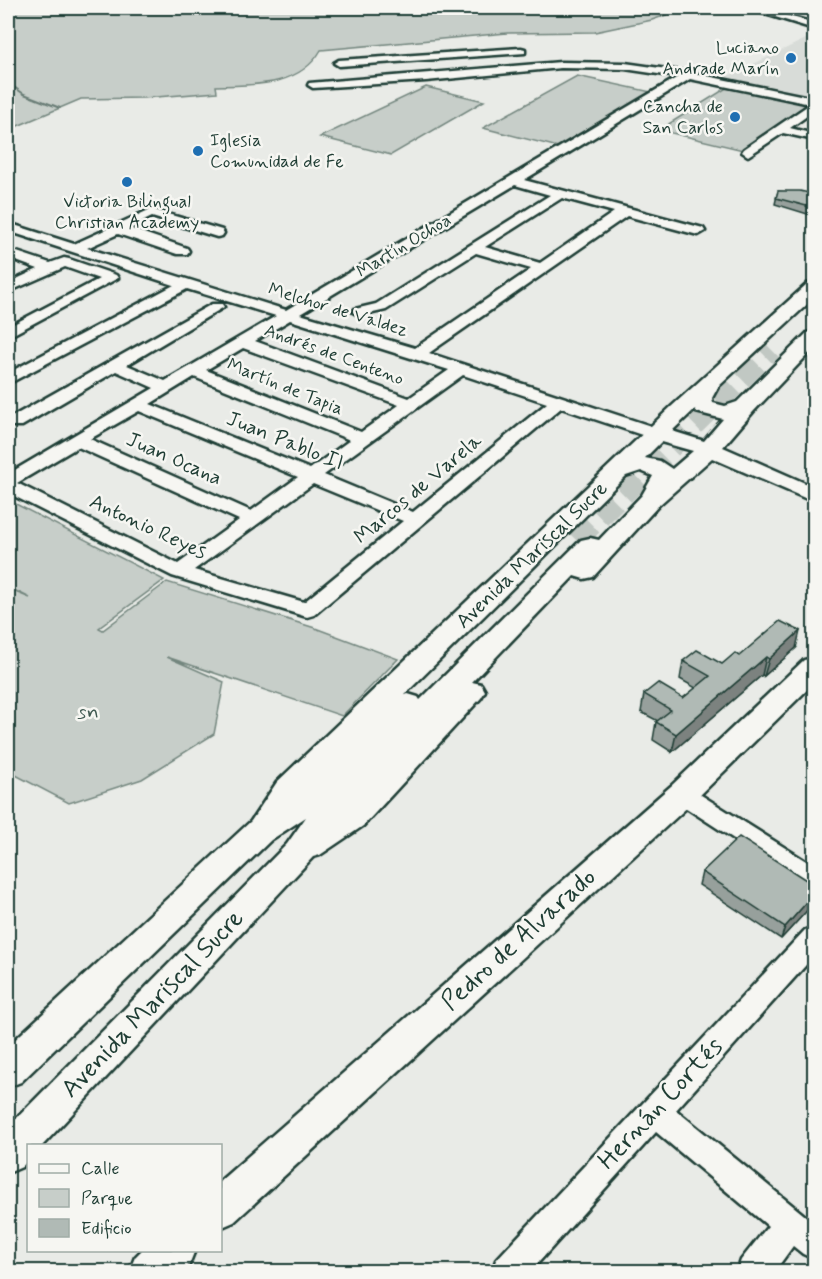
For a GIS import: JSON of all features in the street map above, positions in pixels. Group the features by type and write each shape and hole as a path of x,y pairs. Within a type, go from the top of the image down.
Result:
{"main road":[{"name":"Avenida Mariscal Sucre","path":"260,831 288,790 657,434 814,288"},
{"path":"814,306 776,350 814,320"},
{"name":"Avenida Mariscal Sucre","path":"298,853 352,818 651,500 714,444 745,407 814,337"},
{"path":"709,385 701,398 704,407 726,413 745,407"},
{"path":"657,434 714,444 814,482"},
{"path":"714,444 814,495"},
{"path":"619,471 642,463 663,472 665,476 663,482 651,500"},
{"name":"Avenida Mariscal Sucre","path":"8,1071 260,831 308,801 583,542 327,812 298,853 8,1154"},
{"name":"Pedro de Alvarado","path":"222,1206 682,794 814,667"},
{"path":"150,1272 173,1252"}],"street":[{"path":"751,8 814,26"},
{"path":"495,41 561,65"},
{"path":"345,72 336,59 520,51"},
{"path":"313,84 426,78 561,65 625,66 688,75 814,101"},
{"name":"Martín Ochoa","path":"8,481 514,181 688,75"},
{"path":"748,152 814,106"},
{"path":"781,129 814,137"},
{"path":"514,181 698,231"},
{"path":"360,312 381,307 560,194"},
{"path":"417,354 625,211"},
{"path":"76,248 152,213 217,233"},
{"name":"Melchor de Valdez","path":"8,227 417,354 657,434"},
{"path":"117,229 182,250"},
{"path":"476,249 543,268"},
{"path":"8,253 49,268"},
{"path":"89,269 109,259"},
{"path":"8,288 64,262 109,276 111,280 8,333"},
{"path":"8,379 186,284"},
{"path":"16,422 217,307"},
{"name":"Andrés de Centeno","path":"242,342 411,404"},
{"path":"115,365 166,387"},
{"path":"179,572 460,369"},
{"name":"Martín de Tapia","path":"193,371 363,439"},
{"name":"Marcos de Varela","path":"307,610 558,402"},
{"name":"Juan Pablo II","path":"137,404 416,520"},
{"name":"Juan Ocana","path":"77,440 253,519"},
{"name":"Antonio Reyes","path":"8,486 179,572 307,610"},
{"path":"682,794 814,878"},
{"name":"Hernán Cortés","path":"508,1272 814,938"},
{"path":"654,1111 814,1243"},
{"path":"753,1272 790,1223"}],"shaded area":[{"name":"Luciano Andrade Marín","path":"814,35 814,99 720,80"}],"green space":[{"path":"8,8 686,8 652,20 595,32 507,33 321,50 301,71 275,82 216,86 217,92 144,98 81,99 8,130"},
{"path":"577,76 656,93 566,149 483,128"},
{"path":"426,87 484,101 391,155 320,137"},
{"name":"Cancha de San Carlos","path":"728,87 808,104 743,150 659,130"},
{"name":"sn","path":"8,500 164,580 99,628 103,630 167,582 315,628 398,659 342,716 167,657 224,682 214,734 142,779 69,803 8,771 8,589 30,598 8,587"}],"building":[{"path":"778,191 800,191 814,194 814,208 776,198"},
{"path":"780,621 800,631 769,659 766,657 676,734 656,722 671,710 644,694 658,683 683,698 710,676 683,661 697,650 722,664 735,653 739,656"},
{"path":"739,837 814,885 814,894 785,927 702,872"}],"waterway":[{"path":"8,83 24,94 60,108"}],"tunnel":[{"path":"576,540 771,349"}],"place":[{"name":"Luciano Andrade Marín","path":"791,58"},
{"name":"Cancha de San Carlos","path":"735,117"},
{"name":"Iglesia Comunidad de Fe","path":"198,151"},
{"name":"Victoria Bilingual Christian Academy","path":"127,182"}]}
